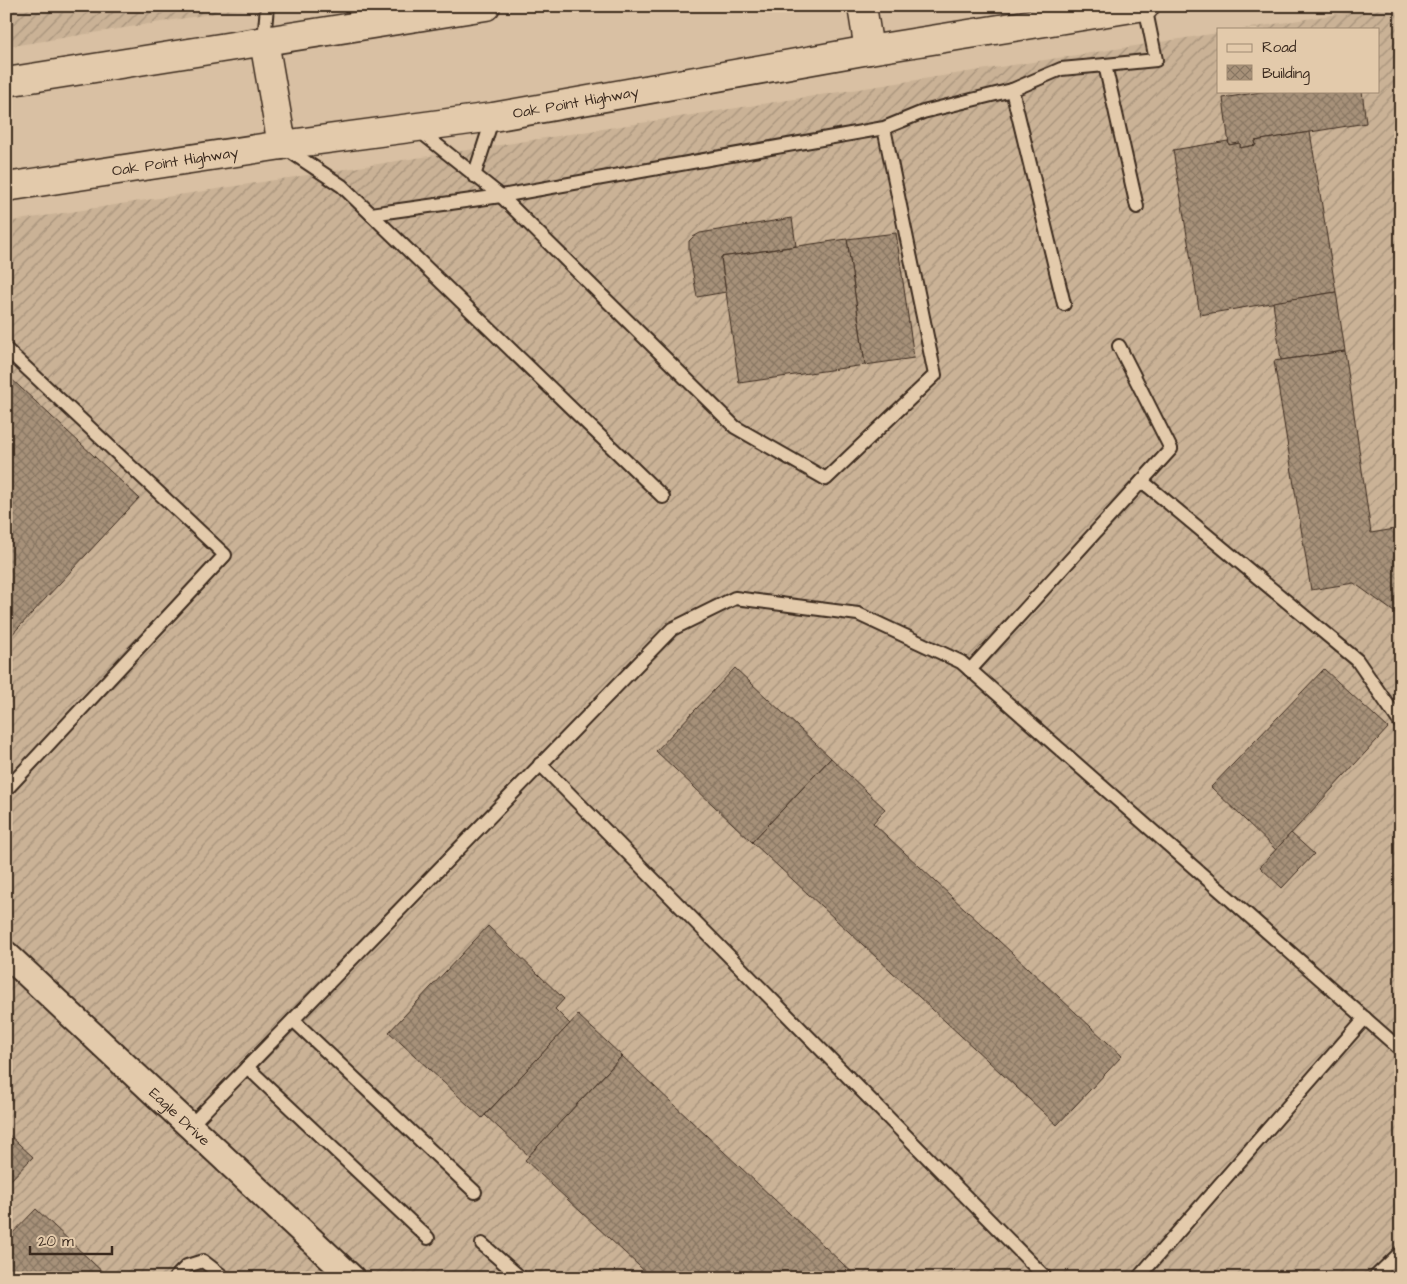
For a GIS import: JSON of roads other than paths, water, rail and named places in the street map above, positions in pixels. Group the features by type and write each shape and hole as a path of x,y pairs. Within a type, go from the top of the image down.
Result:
{"main road":[{"path":"6,82 486,6"},
{"path":"862,6 869,50"},
{"name":"Oak Point Highway","path":"6,187 282,145 493,117 869,50 1145,6"},
{"path":"264,41 282,145"}],"street":[{"name":"Eagle Drive","path":"6,954 352,1278"}],"lane":[{"path":"264,41 267,6"},
{"path":"371,214 501,196 884,128 923,112 1012,90 1061,69 1156,60 1145,6"},
{"path":"1105,65 1137,207"},
{"path":"1012,90 1064,304"},
{"path":"474,176 493,117"},
{"path":"415,127 501,196 736,427 826,479 935,375 884,128"},
{"path":"282,145 342,186 663,497"},
{"path":"970,670 1171,449 1119,346"},
{"path":"6,349 225,555 6,790"},
{"path":"1142,481 1357,660 1401,724"},
{"path":"190,1126 672,629 735,598 858,614 961,662 1401,1050"},
{"path":"540,764 1046,1278"},
{"path":"1138,1278 1365,1018"},
{"path":"293,1020 475,1192"},
{"path":"247,1067 428,1238"},
{"path":"482,1244 521,1278"},
{"path":"1374,1278 1401,1252"},
{"path":"174,1278 187,1266 202,1261 225,1278"}]}
